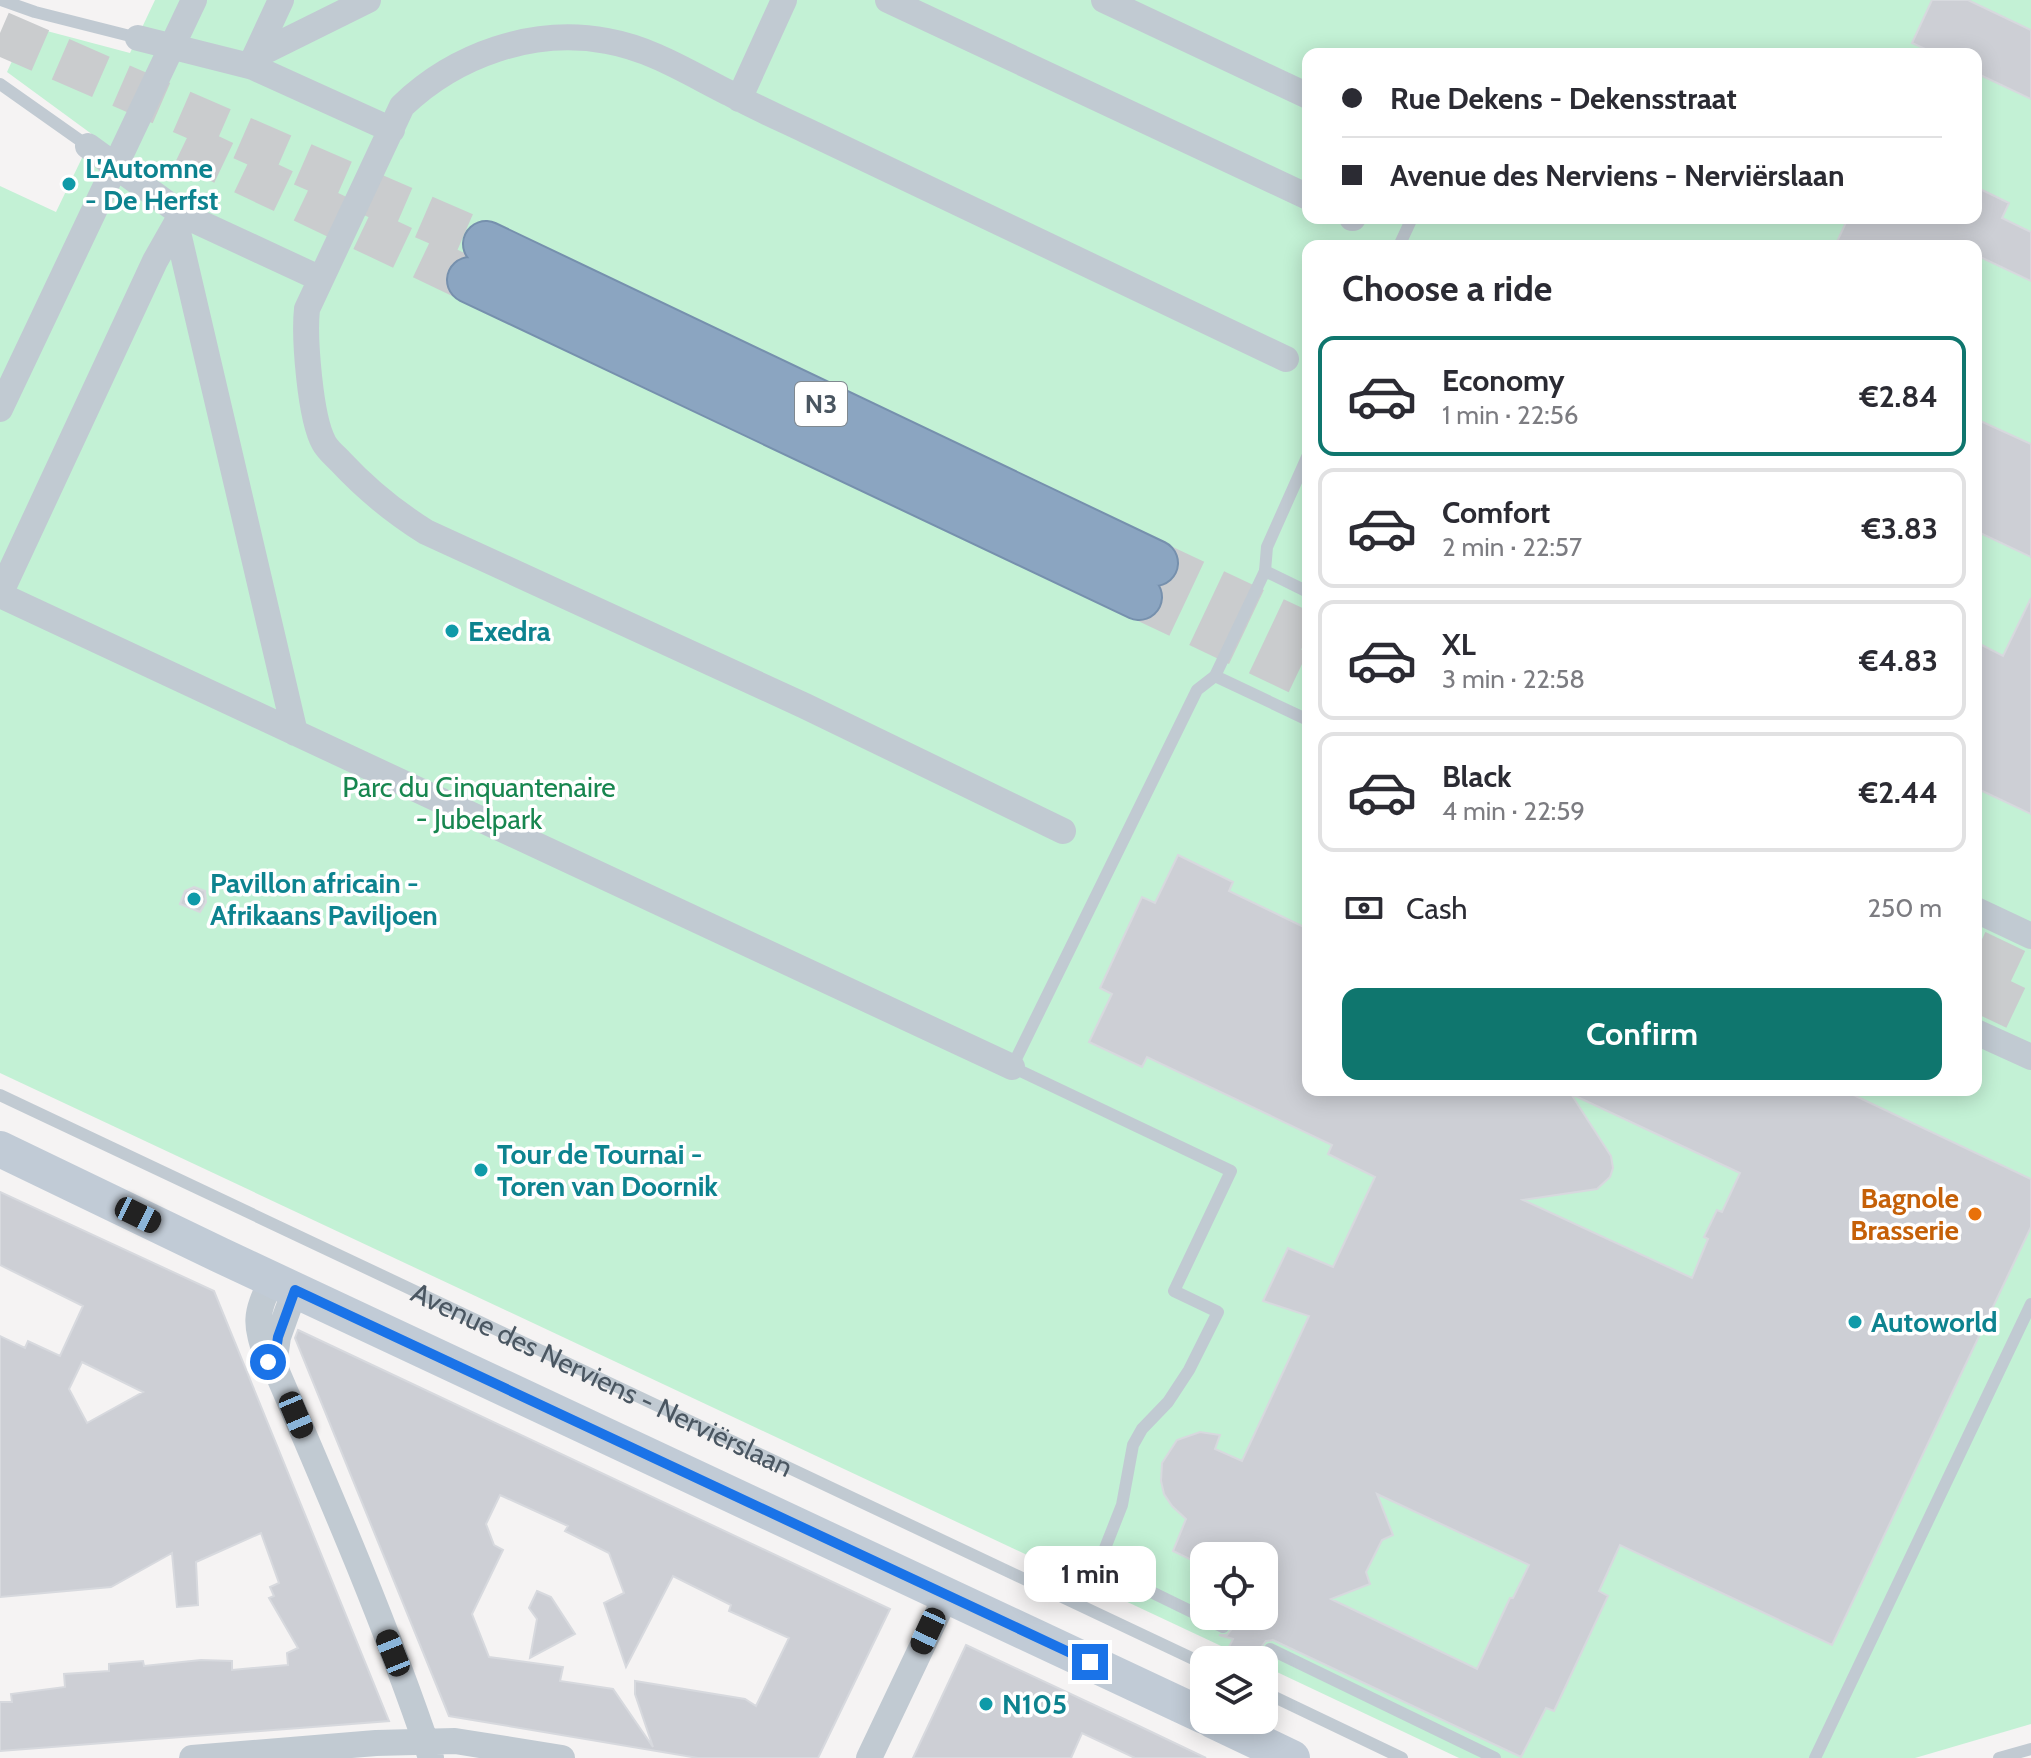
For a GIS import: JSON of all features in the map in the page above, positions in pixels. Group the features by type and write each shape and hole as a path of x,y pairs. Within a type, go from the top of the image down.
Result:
{"highway":[{"name":"N3","path":"478,262 1147,580"}],"street":[{"path":"0,409 194,0"},
{"path":"254,62 281,0"},
{"path":"254,62 368,0"},
{"path":"739,99 784,0"},
{"path":"888,0 1302,194"},
{"path":"1104,0 1302,93"},
{"path":"138,38 254,62 392,130"},
{"path":"1063,831 805,706 426,532 386,506 324,443 310,381 305,340 307,309 402,106 450,69 511,45 553,38 607,41 641,49 739,99 1286,359"},
{"path":"88,146 180,220 321,279"},
{"path":"180,220 155,261 0,595 1012,1067"},
{"path":"180,220 295,733"},
{"path":"1982,913 2031,936"},
{"path":"1982,1035 2031,1057"},
{"name":"Avenue des Nerviens - Nerviërslaan","path":"0,1149 1190,1709"},
{"path":"283,1284 258,1308 256,1325 268,1362 274,1365 339,1516 415,1708 428,1750"},
{"path":"869,1758 947,1594"},
{"path":"1241,1734 1292,1758"},
{"path":"192,1758 376,1743 428,1750 470,1742 562,1758"}],"lane":[{"path":"1,0 35,12 138,38"},
{"path":"0,84 88,146"},
{"path":"1190,1611 1098,1566 1122,1505 1133,1445 1189,1370 1218,1312 1174,1291 1231,1171 1012,1067 1197,690 1215,676 1265,571 1267,547 1302,468"},
{"path":"1265,571 1302,589"},
{"path":"1215,676 1302,717"},
{"name":"Avenue des Nerviens - Nerviërslaan","path":"0,1095 1190,1657"},
{"path":"1815,1758 2031,1304"},
{"path":"1278,1653 1495,1758"},
{"path":"1278,1699 1402,1758"},
{"path":"1999,1758 2031,1749"}],"green space":[{"name":"Parc du Cinquantenaire - Jubelpark","path":"155,0 2031,0 2031,1724 1915,1758 1459,1758 1278,1673 1278,1646 1221,1646 0,1073 0,186 56,212 93,135 7,72 28,26 130,53"}],"building":[{"path":"1932,0 1968,0 2031,30 2031,99 1982,76 1982,48 1923,48 1912,43"},
{"path":"1982,190 2009,203 2002,218 2031,232 2031,281 1982,258 1982,240 1838,240 1845,224 1982,224"},
{"path":"1982,422 2031,444 2031,557 1982,534"},
{"path":"2031,598 2031,814 1982,791 1982,645 2003,656"},
{"path":"1178,855 1233,882 1229,891 1302,926 1302,1096 1572,1096 1611,1156 1613,1168 1610,1177 1597,1189 1523,1200 1692,1278 1708,1239 1704,1237 1717,1210 1722,1212 1740,1173 1575,1096 1856,1096 2031,1179 2031,1227 1832,1645 1620,1545 1599,1591 1608,1596 1554,1711 1546,1708 1521,1757 1273,1640 1266,1641 1262,1646 1230,1646 1233,1639 1219,1635 1227,1635 1231,1630 1278,1630 1278,1542 1190,1542 1190,1559 1173,1551 1186,1519 1164,1494 1162,1463 1177,1440 1200,1432 1220,1435 1215,1449 1242,1461 1309,1316 1263,1301 1288,1248 1333,1267 1375,1177 1328,1154 1332,1145 1147,1057 1142,1067 1089,1042 1112,994 1100,988 1142,897 1155,903","holes":["1377,1494 1529,1565 1513,1598 1510,1598 1477,1669 1331,1599 1370,1584 1366,1572 1382,1540 1393,1535"]},
{"name":"Pavillon africain - Afrikaans Paviljoen","path":"194,887 205,891 206,902 200,912 180,904 185,891"},
{"path":"0,1192 214,1291 389,1721 0,1751 0,1702 12,1702 11,1694 65,1687 64,1674 109,1671 109,1664 143,1661 144,1666 201,1660 232,1661 232,1670 288,1665 287,1653 298,1648 269,1598 274,1596 270,1587 279,1583 261,1533 196,1562 198,1605 177,1607 172,1553 111,1587 0,1597 0,1336 25,1348 28,1341 60,1356 83,1306 0,1265","holes":["82,1362 143,1392 87,1423 69,1389"]},
{"path":"298,1330 890,1609 818,1758 698,1758 449,1716 295,1338","holes":["500,1495 568,1526 565,1531 609,1553 624,1593 604,1603 626,1667 673,1576 731,1605 729,1611 789,1638 756,1706 745,1699 635,1681 635,1694 653,1747 613,1689 560,1681 563,1667 489,1657 472,1614 503,1550 494,1545 486,1524"]},
{"path":"537,1591 551,1597 575,1634 530,1658 537,1619 529,1608"},
{"path":"966,1645 1206,1758 1135,1758 1082,1733 1071,1758 913,1758"}],"tunnel":[{"path":"0,33 486,244"},
{"path":"184,144 470,280"},
{"path":"1155,563 1302,632"},
{"path":"1139,597 1302,674"},
{"path":"1982,955 2031,978"},
{"path":"1982,992 2031,1015"}],"place":[{"name":"L'Automne - De Herfst","path":"69,184"},
{"name":"Exedra","path":"452,631"},
{"name":"Pavillon africain - Afrikaans Paviljoen","path":"194,899"},
{"name":"Tour de Tournai - Toren van Doornik","path":"481,1170"},
{"name":"Bagnole Brasserie","path":"1975,1214"},
{"name":"Autoworld","path":"1855,1322"},
{"name":"N105","path":"986,1704"}],"route":[{"path":"268,1362 274,1365 278,1337 295,1290 1090,1662"}]}
